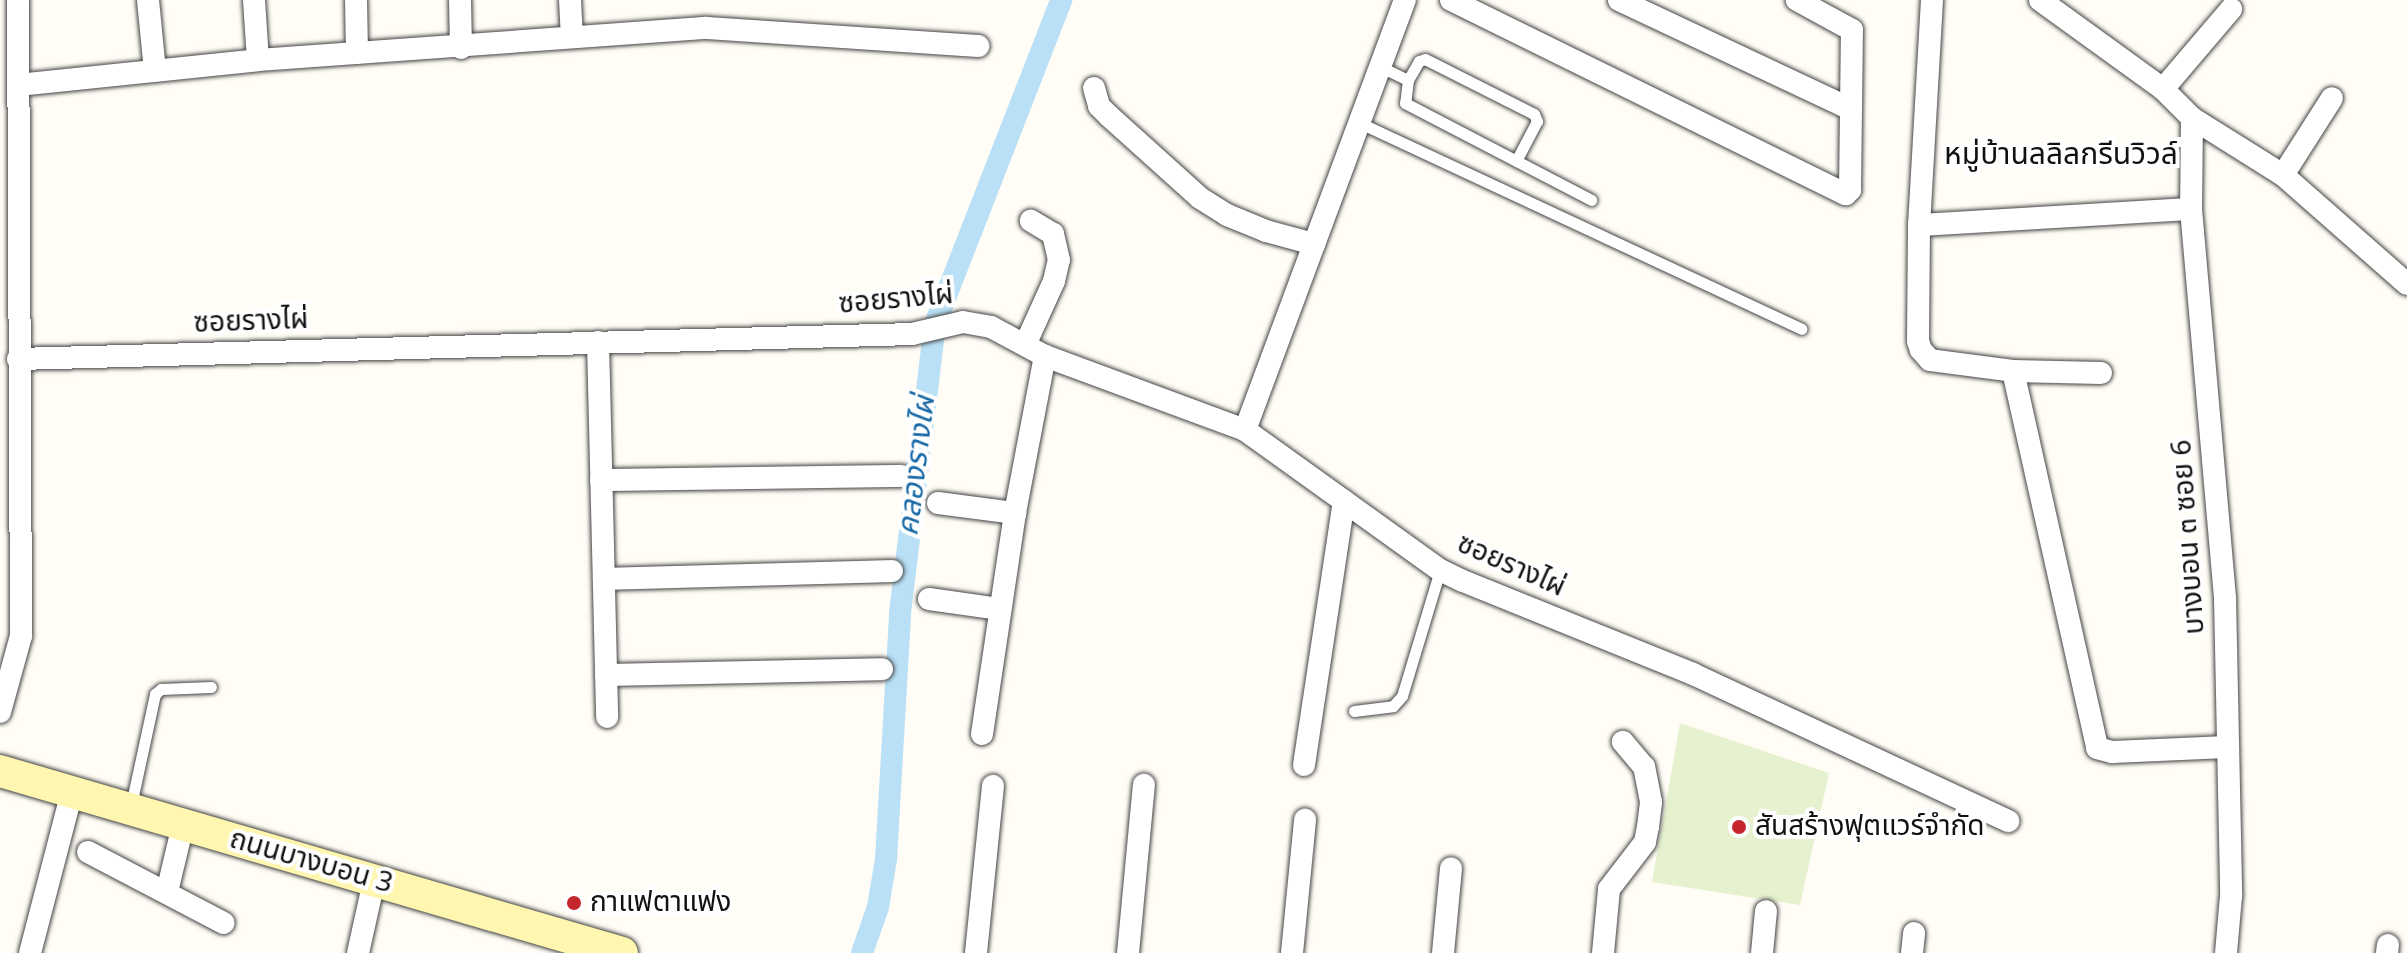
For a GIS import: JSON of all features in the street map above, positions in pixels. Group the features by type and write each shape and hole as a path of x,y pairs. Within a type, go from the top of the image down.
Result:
{"main road":[{"name":"ถนนบางบอน 3","path":"4,776 72,792 622,953"}],"street":[{"path":"0,712 21,636 11,614 18,359 12,76 18,0"},
{"path":"148,0 155,71"},
{"path":"254,0 258,60"},
{"path":"356,0 357,53"},
{"path":"460,0 461,48"},
{"path":"570,0 572,37"},
{"path":"1245,430 1405,0"},
{"path":"1619,0 1851,109"},
{"path":"1463,3 1846,194 1850,190 1852,30 1797,0"},
{"path":"1932,0 1919,225 1918,341 1924,356 1930,360 2013,371 2101,373"},
{"path":"2047,2 2163,89 2192,118 2283,175 2403,273"},
{"path":"2163,89 2231,9"},
{"path":"12,76 155,71 258,60 461,48 707,28 978,46"},
{"path":"1094,88 1099,106 1200,198 1227,215 1266,231 1314,244"},
{"path":"2283,175 2332,98"},
{"name":"บางบอน ๓ ซอย 6","path":"2192,118 2191,209 2225,598 2231,896 2226,953"},
{"path":"1919,225 2191,209"},
{"path":"1025,345 1054,281 1059,260 1053,234 1031,221"},
{"name":"ซอยรางไผ่","path":"18,359 912,334 963,322 991,327 1045,356 1245,430 1440,570 1693,674 2008,821"},
{"path":"598,342 607,717"},
{"path":"982,734 1015,513 1045,356"},
{"path":"2013,371 2097,748 2112,752 2227,747"},
{"path":"601,480 901,476"},
{"path":"1304,765 1344,501"},
{"path":"938,503 1015,513"},
{"path":"604,579 892,571"},
{"path":"929,599 1000,609"},
{"path":"606,675 882,669"},
{"path":"1603,953 1609,889 1615,876 1645,842 1651,802 1644,767 1623,742"},
{"path":"1128,953 1144,785"},
{"path":"976,953 993,786"},
{"path":"30,953 72,792"},
{"path":"1292,953 1305,820"},
{"path":"167,892 183,825"},
{"path":"88,852 224,923"},
{"path":"1443,953 1451,868"},
{"path":"358,953 374,881"},
{"path":"1762,953 1766,911"}],"lane":[{"path":"1516,161 1537,121 1534,114 1425,59 1419,61 1408,80 1405,103 1516,161 1591,200"},
{"path":"1381,67 1408,80"},
{"path":"1360,123 1801,329"},
{"path":"1354,711 1393,706 1402,696 1440,570"},
{"path":"130,809 155,694 161,689 211,687"}],"green space":[{"name":"สันสร้างฟุตแวร์จำกัด","path":"1680,723 1829,773 1800,905 1652,882"}],"waterway":[{"name":"คลองรางไผ่","path":"862,953 878,907 886,859 900,613 935,324 1061,0"}],"place":[{"name":"สันสร้างฟุตแวร์จำกัด","path":"1739,827"},
{"name":"กาแฟตาแฟง","path":"574,903"}],"district":[{"name":"หมู่บ้านลลิลกรีนวิวล์","path":"2061,155"}]}
